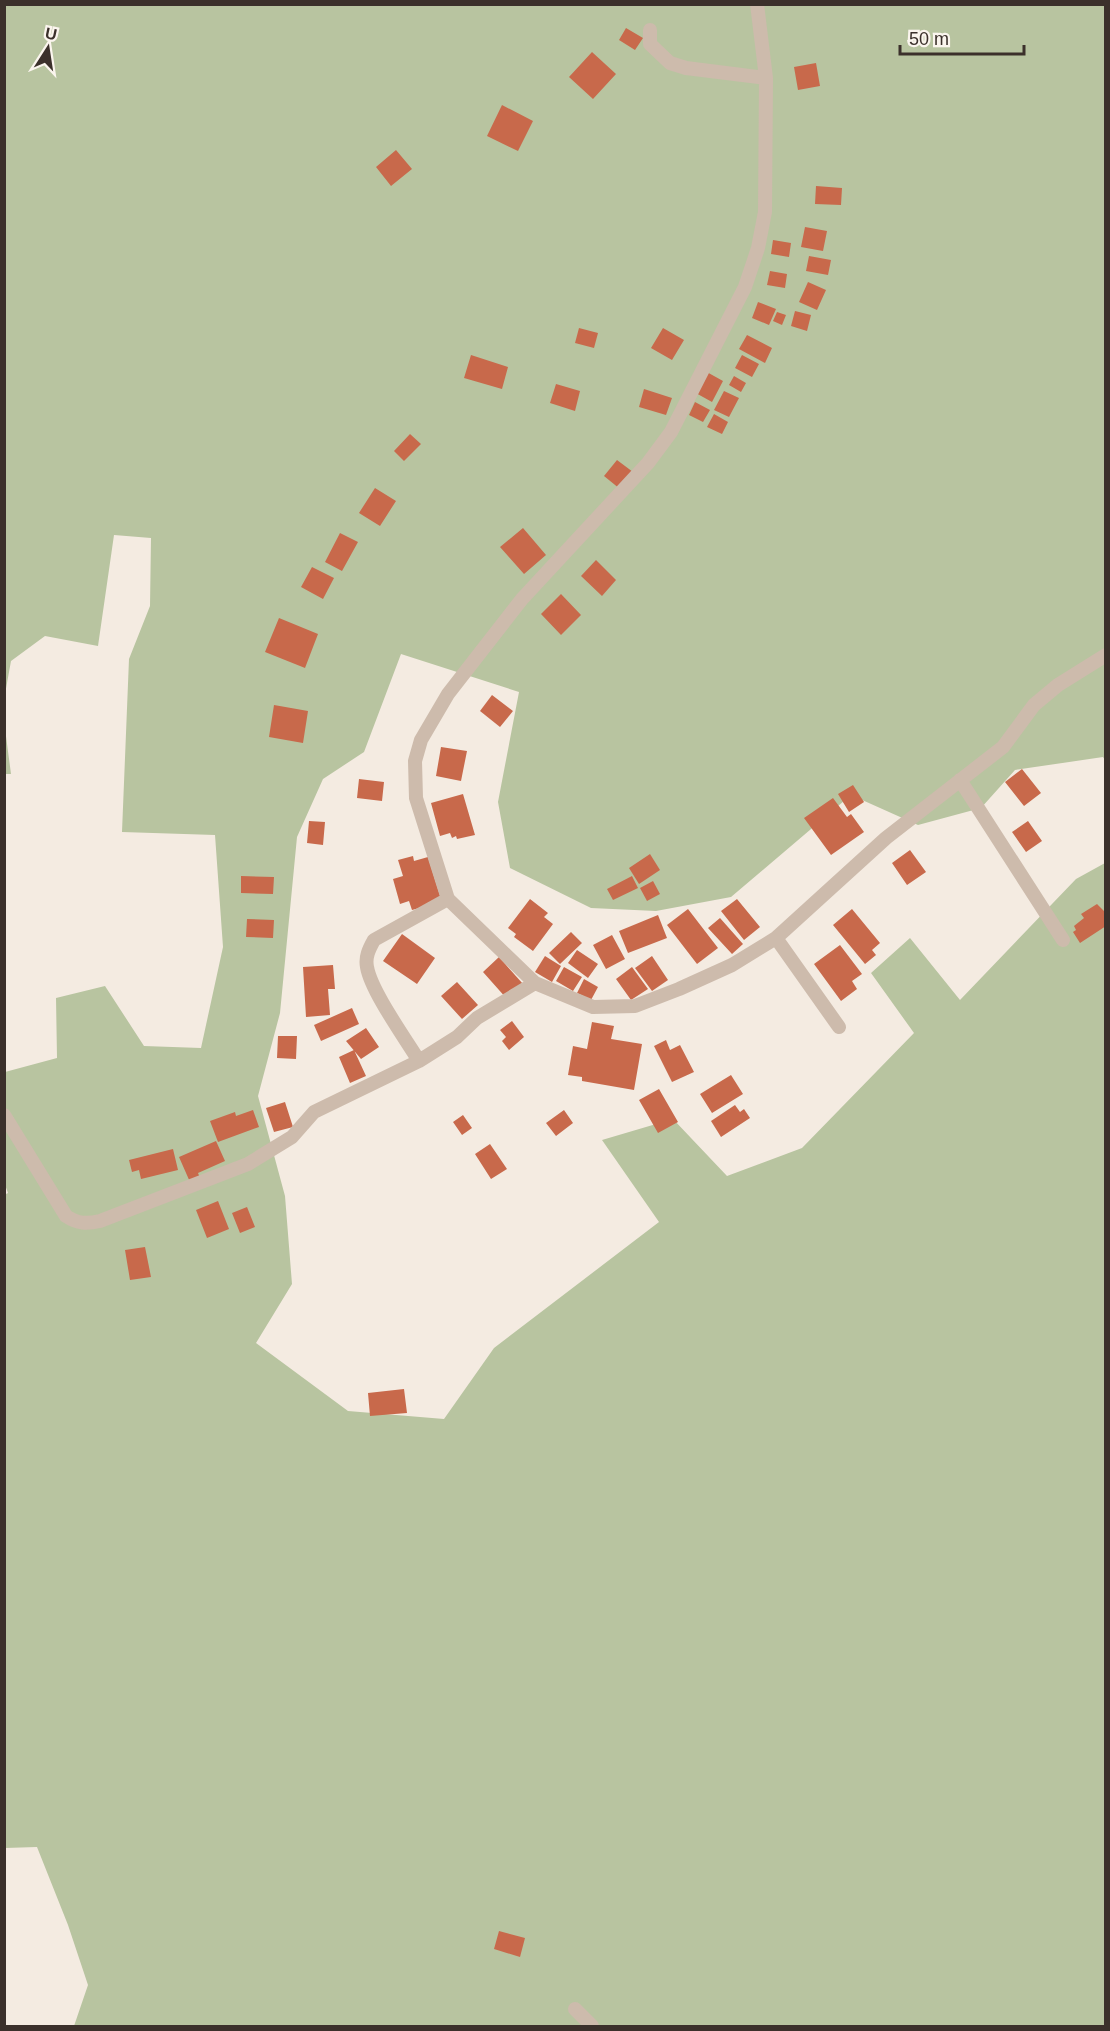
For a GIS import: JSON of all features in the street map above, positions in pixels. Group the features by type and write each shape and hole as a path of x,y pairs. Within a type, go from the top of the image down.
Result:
{"street":[{"path":"758,4 766,78 765,212 758,248 745,287 671,432 627,488 522,599 448,694 421,740 415,761 416,798 448,899 536,983 593,1007 635,1006 732,965 776,938 871,851 1003,747 1034,705 1058,685 1106,655"},
{"path":"650,30 650,44 670,63 686,68 766,78"},
{"path":"960,780 1063,940"},
{"path":"419,1061 376,989 367,968 367,952 374,940 448,899"},
{"path":"776,938 839,1027"},
{"path":"4,1115 66,1216 75,1222 88,1224 248,1164 292,1137 314,1112 419,1061 457,1037 477,1018 536,983"},
{"path":"575,2009 592,2026"}],"green space":[{"path":"4,5 1105,5 1105,760 1103,757 1015,770 981,808 918,825 851,795 731,897 656,911 591,908 510,868 498,802 519,692 401,654 364,752 323,779 297,837 280,1013 258,1096 285,1196 292,1284 256,1343 348,1411 444,1419 494,1348 659,1222 602,1140 673,1119 727,1176 802,1148 914,1033 871,973 910,938 960,1000 1076,879 1105,863 1105,2026 74,2026 88,1985 68,1925 37,1847 5,1848 4,1195 8,1193 4,1182 5,1072 57,1058 56,998 105,986 144,1046 201,1048 223,947 215,835 122,832 129,659 150,606 151,538 114,535 98,646 45,636 11,661 5,694"},
{"path":"4,721 11,774 4,774"}],"building":[{"path":"626,28 643,38 635,50 619,40"},
{"path":"592,52 616,74 593,99 569,77"},
{"path":"816,63 820,86 798,90 794,67"},
{"path":"502,105 533,121 518,151 487,136"},
{"path":"396,150 412,169 391,186 376,167"},
{"path":"816,186 842,188 841,205 815,204"},
{"path":"805,227 827,231 823,251 801,247"},
{"path":"773,240 791,243 789,257 771,254"},
{"path":"809,256 831,260 828,275 806,271"},
{"path":"770,271 787,274 785,288 767,285"},
{"path":"808,282 826,290 817,310 799,302"},
{"path":"758,302 776,309 769,325 752,318"},
{"path":"795,311 811,315 807,331 791,326"},
{"path":"777,312 786,315 782,325 773,321"},
{"path":"579,328 598,333 594,348 575,343"},
{"path":"663,328 684,340 672,360 651,348"},
{"path":"747,335 772,348 765,363 739,349"},
{"path":"471,355 508,367 502,389 464,378"},
{"path":"742,355 759,364 752,377 735,368"},
{"path":"705,371 723,381 712,402 694,392"},
{"path":"734,376 746,383 741,392 729,385"},
{"path":"556,384 580,391 575,411 550,403"},
{"path":"644,389 672,398 666,415 639,407"},
{"path":"724,391 739,398 729,417 714,410"},
{"path":"695,402 710,410 703,422 689,415"},
{"path":"714,414 728,422 722,434 707,427"},
{"path":"410,434 421,444 404,461 394,451"},
{"path":"617,460 633,472 620,489 604,476"},
{"path":"375,488 396,501 380,526 359,513"},
{"path":"523,528 546,555 524,574 500,547"},
{"path":"340,533 358,542 342,571 325,562"},
{"path":"596,560 616,580 602,596 581,576"},
{"path":"312,567 334,578 323,599 301,587"},
{"path":"561,594 581,615 561,635 541,614"},
{"path":"279,618 318,634 305,668 265,652"},
{"path":"492,695 513,711 500,727 480,711"},
{"path":"274,705 308,711 303,743 269,737"},
{"path":"441,747 467,751 461,781 436,776"},
{"path":"1022,769 1041,793 1024,806 1005,782"},
{"path":"359,779 384,782 382,801 357,798"},
{"path":"853,785 864,802 849,812 838,794"},
{"path":"463,794 475,835 457,839 456,836 452,838 450,833 440,836 431,803"},
{"path":"833,798 847,817 851,814 864,832 831,855 804,818"},
{"path":"309,821 325,822 323,845 307,843"},
{"path":"1028,821 1042,841 1026,852 1012,832"},
{"path":"910,850 926,872 907,885 892,863"},
{"path":"650,854 660,870 639,884 629,868"},
{"path":"413,856 414,861 428,857 442,902 412,910 409,901 400,904 393,879 403,876 398,860"},
{"path":"241,876 274,877 273,894 241,893"},
{"path":"632,876 638,888 613,900 607,889"},
{"path":"653,881 660,894 647,901 640,888"},
{"path":"530,899 548,913 544,917 553,924 533,951 514,937 516,934 508,928"},
{"path":"737,899 760,927 744,940 721,911"},
{"path":"1097,904 1106,913 1106,926 1080,943 1073,932 1076,930 1074,926 1084,918 1081,914"},
{"path":"688,909 718,948 697,964 667,925"},
{"path":"852,909 880,943 872,950 876,955 865,964 833,925"},
{"path":"658,915 667,938 628,953 619,931"},
{"path":"720,918 743,944 732,954 708,928"},
{"path":"247,919 274,920 273,938 246,937"},
{"path":"571,932 582,943 560,964 549,953"},
{"path":"402,934 435,958 417,984 383,961"},
{"path":"612,935 625,959 606,969 593,945"},
{"path":"840,945 862,974 852,981 857,989 841,1001 814,964"},
{"path":"577,950 598,964 588,978 568,963"},
{"path":"545,956 561,966 552,982 535,972"},
{"path":"652,956 668,980 652,991 635,968"},
{"path":"499,957 523,984 507,999 483,972"},
{"path":"333,965 335,989 328,989 330,1015 306,1017 303,967"},
{"path":"564,967 582,977 573,991 556,981"},
{"path":"632,967 648,989 631,1000 616,979"},
{"path":"584,979 598,987 591,1000 577,993"},
{"path":"457,982 478,1005 462,1019 441,996"},
{"path":"352,1008 359,1024 321,1041 314,1025"},
{"path":"512,1021 524,1037 509,1050 502,1041 506,1037 500,1030"},
{"path":"592,1022 614,1026 611,1039 642,1044 634,1090 582,1081 582,1077 568,1075 573,1046 587,1049"},
{"path":"366,1028 379,1047 361,1059 346,1041"},
{"path":"278,1036 297,1036 296,1059 277,1058"},
{"path":"666,1040 670,1050 680,1045 694,1072 672,1082 654,1046"},
{"path":"354,1050 366,1076 350,1083 339,1057"},
{"path":"731,1075 743,1094 712,1113 700,1094"},
{"path":"659,1089 678,1122 658,1133 639,1100"},
{"path":"285,1102 293,1127 274,1132 266,1108"},
{"path":"735,1105 740,1112 744,1109 750,1118 721,1137 711,1121"},
{"path":"253,1110 259,1127 218,1142 210,1121 235,1112 236,1116"},
{"path":"564,1110 573,1123 556,1136 546,1123"},
{"path":"463,1115 472,1128 462,1135 453,1122"},
{"path":"216,1141 225,1161 198,1173 200,1178 190,1182 179,1157"},
{"path":"490,1144 507,1169 491,1179 475,1154"},
{"path":"173,1149 178,1170 141,1179 139,1170 132,1172 129,1160"},
{"path":"218,1201 229,1229 207,1238 196,1210"},
{"path":"247,1207 255,1227 240,1233 232,1213"},
{"path":"145,1247 151,1277 130,1280 125,1250"},
{"path":"404,1389 407,1413 370,1416 368,1393"},
{"path":"499,1931 525,1938 520,1957 494,1949"}]}
